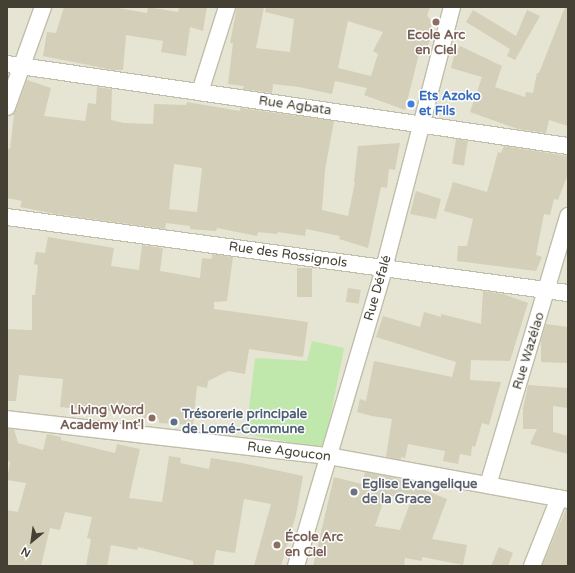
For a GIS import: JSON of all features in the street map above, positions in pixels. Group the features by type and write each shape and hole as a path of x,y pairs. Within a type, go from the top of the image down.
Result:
{"street":[{"path":"7,107 15,65 43,7"},
{"path":"200,92 228,7"},
{"name":"Rue Défalé","path":"296,566 384,268 420,125 452,7"},
{"name":"Rue Agbata","path":"15,65 568,146"},
{"name":"Rue Wazélao","path":"488,485 568,216"},
{"name":"Rue des Rossignols","path":"7,217 568,293"},
{"name":"Rue Agoucon","path":"7,420 329,456 563,499"},
{"path":"532,566 563,499"}],"shaded area":[{"path":"7,7 568,7 568,566 7,566"}],"green space":[{"path":"312,341 344,348 324,449 246,434 255,358 307,361"}],"building":[{"path":"64,7 112,7 147,13 148,7 178,12 179,7 207,7 203,31 190,27 186,56 161,52 163,41 126,35 123,70 113,70 43,56 47,32 56,33"},
{"path":"237,7 264,7 256,48 290,52 294,19 265,12 266,7 430,7 427,16 429,19 433,20 430,32 432,33 426,52 420,50 405,110 364,95 367,88 335,81 332,94 299,87 273,84 272,93 243,89 244,86 228,84 233,43 230,43","holes":["348,21 383,32 373,51 378,54 371,76 338,68"]},
{"path":"565,7 568,7 568,126 549,120 546,133 518,129 470,112 482,77 451,68 456,48 458,49 460,46 502,66 495,87 525,97 526,92 533,93 537,73 539,73"},
{"path":"473,10 516,36 527,10 540,16 515,60 507,56 510,49 466,22"},
{"path":"27,80 51,88 44,116 85,121 88,103 96,104 97,87 112,89 111,120 124,123 153,124 154,104 186,105 187,102 240,111 240,108 334,121 325,170 322,210 348,216 355,182 358,146 400,143 395,170 389,169 387,188 381,187 368,248 339,239 340,236 306,229 305,236 278,232 277,234 258,232 257,236 217,228 216,231 190,229 190,226 166,223 165,229 56,214 20,207 22,201 7,198 7,148 10,149 14,115 12,115 16,110","holes":["174,164 202,168 197,212 169,209"]},
{"path":"456,139 468,141 464,166 452,164"},
{"path":"504,146 568,156 568,174 558,200 554,199 550,215 544,214 536,255 542,257 536,271 457,261 458,246 467,246 473,219 444,211 453,182 487,192 498,152 501,153"},
{"path":"416,191 441,199 436,219 410,214"},
{"path":"48,237 114,248 111,266 139,270 142,245 163,248 160,271 200,278 202,258 212,259 212,254 233,257 227,301 214,302 214,309 308,322 303,357 249,349 245,374 228,371 208,381 207,388 197,386 193,425 159,423 159,419 143,418 143,416 89,408 89,410 60,407 63,379 19,375 16,401 7,401 7,329 32,330 32,295 35,295 38,265 34,264 36,252 45,253"},
{"path":"297,268 312,268 312,297 297,297"},
{"path":"348,288 361,290 359,304 346,302"},
{"path":"483,291 503,294 528,303 510,361 471,360 470,380 501,382 489,425 482,423 475,447 472,446 471,456 460,454 458,464 443,461 445,451 408,444 405,458 401,457 401,460 386,457 392,419 357,412 360,399 366,401 374,361 452,377 456,362 376,337 383,316 420,327 424,312 441,317 441,314 481,324"},
{"path":"546,324 568,327 568,363 541,362 541,340"},
{"path":"528,385 568,388 568,408 553,406 553,432 568,436 568,454 530,444 537,429 523,429 523,409"},
{"path":"7,429 14,429 18,443 43,450 47,434 61,437 61,440 115,453 117,444 140,449 129,498 162,502 169,456 181,458 180,463 209,469 211,458 303,476 296,515 281,566 254,566 271,504 244,499 235,553 216,550 213,566 193,566 193,561 138,547 137,550 111,545 107,566 86,566 91,539 87,538 92,517 65,512 60,530 50,528 41,566 7,566 7,510 18,512 26,483 7,480 10,462 7,461"},
{"path":"365,472 395,478 447,499 432,539 467,545 463,565 422,557 422,561 405,558 404,566 313,566 334,477 362,484","holes":["389,495 411,501 400,530 375,526 383,503 387,503"]},
{"path":"566,509 568,509 568,566 542,566"},
{"path":"499,547 513,553 508,566 491,566"}],"place":[{"name":"Ecole Arc en Ciel","path":"436,22"},
{"name":"Ets Azoko et Fils","path":"411,104"},
{"name":"Living Word Academy Int'l","path":"152,418"},
{"name":"Trésorerie principale de Lomé-Commune","path":"174,422"},
{"name":"Eglise Evangelique de la Grace","path":"354,492"},
{"name":"École Arc en Ciel","path":"277,545"}]}
